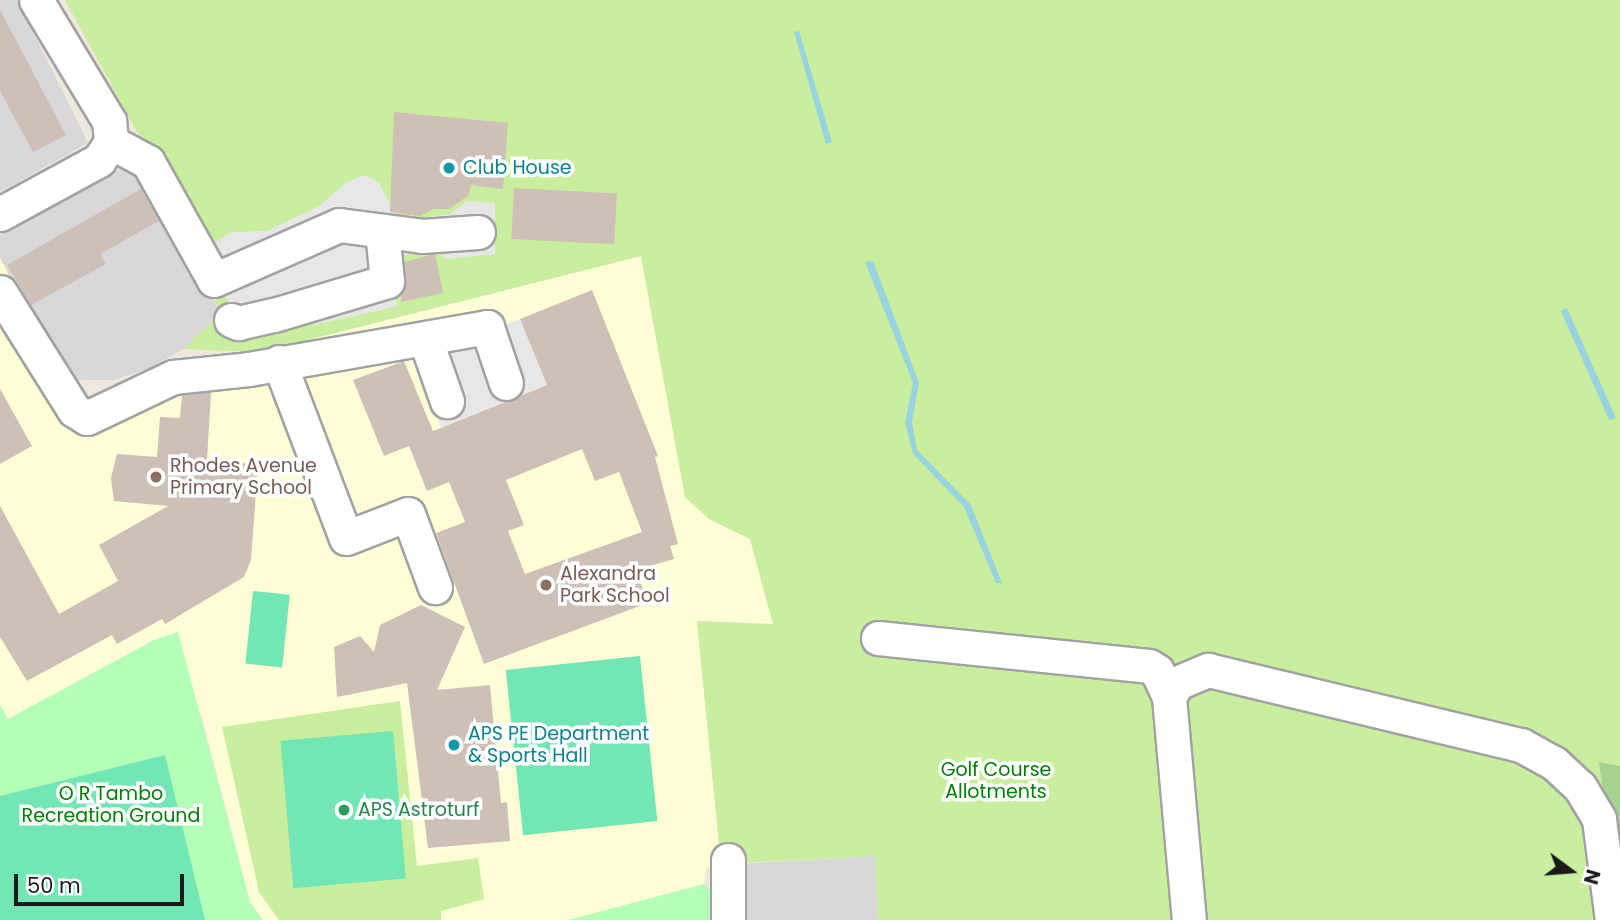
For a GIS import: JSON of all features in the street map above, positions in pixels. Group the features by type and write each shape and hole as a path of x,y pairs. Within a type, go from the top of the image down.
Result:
{"street":[{"path":"0,215 99,160 111,142 109,121 36,0"},
{"path":"111,142 148,162 214,280 339,225 422,236 478,232"},
{"path":"231,320 238,323 274,315 387,281 382,231"},
{"path":"0,292 75,410 87,418 173,377 486,327 506,383"},
{"path":"425,338 447,401"},
{"path":"279,362 346,538 408,514 435,587"},
{"path":"878,638 1149,666 1164,681 1169,697 1189,920"},
{"path":"1169,697 1177,683 1209,670 1521,745 1554,763 1580,787 1599,819 1612,920"},
{"path":"727,860 728,920"}],"shaded area":[{"path":"0,0 17,0 88,143 0,192"},
{"path":"132,163 183,240 221,314 183,349 148,369 113,380 63,380 0,258 0,232"},
{"path":"365,175 379,183 399,221 450,214 467,201 495,203 495,254 445,259 436,248 390,259 397,306 377,311 313,325 303,306 237,318 201,250 232,232 267,231 319,206 347,182"},
{"name":"Alexandra Park School","path":"641,256 685,497 709,519 750,539 773,624 697,621 721,864 706,869 704,884 568,920 263,920 250,902 202,716 154,640 8,719 0,705 0,258 63,380 82,403 272,349"},
{"path":"520,319 547,385 441,428 414,362"},
{"path":"876,856 878,920 728,920 737,864"}],"green space":[{"name":"Golf Course Allotments","path":"65,0 1620,0 1620,766 1600,763 1620,920 878,920 875,856 721,864 697,621 773,624 750,539 709,519 685,497 641,256 259,352 183,349 221,313 183,240 147,150"},
{"path":"253,591 290,595 282,667 245,664"},
{"name":"O R Tambo Recreation Ground","path":"178,632 250,902 263,920 0,920 0,705 8,719 154,640"},
{"path":"640,656 657,821 523,835 506,670"},
{"path":"400,701 417,866 478,858 484,899 441,911 441,920 279,920 259,892 222,727"},
{"name":"APS Astroturf","path":"393,731 406,878 293,888 280,741"},
{"path":"165,755 205,920 0,920 0,796"},
{"path":"1599,762 1620,766 1620,918"},
{"path":"704,884 711,891 728,889 728,920 568,920"}],"water":[{"path":"799,31 832,142 826,144 794,32"},
{"path":"873,261 919,383 912,422 917,450 971,505 1002,583 996,583 964,507 913,454 905,422 913,383 865,262"},
{"path":"1567,308 1616,418 1609,420 1561,311"}],"building":[{"path":"0,10 66,135 33,152 0,91"},
{"name":"Club House","path":"394,112 508,123 503,189 471,185 469,195 449,209 433,209 420,216 390,212"},
{"path":"514,188 617,193 614,244 511,239"},
{"path":"141,189 159,221 100,254 106,264 31,305 7,265"},
{"path":"435,254 443,293 401,302 404,262"},
{"path":"592,290 658,456 655,457 678,544 670,546 674,559 636,570 648,603 484,664 436,533 465,522 449,482 427,491 409,446 384,456 353,380 404,361 433,431 547,385 520,319","holes":["582,449 595,481 619,472 642,532 525,574 508,531 524,525 506,480"]},
{"path":"0,389 32,446 0,464"},
{"path":"211,392 207,460 258,464 251,560 244,577 165,624 162,619 117,644 112,635 27,681 0,637 0,506 59,614 118,581 99,545 168,506 114,501 111,478 117,454 157,457 160,417 180,418 182,395"},
{"path":"421,605 465,627 437,690 490,685 501,803 507,802 510,841 428,848 407,683 337,697 334,647 360,636 374,652 380,625"}],"place":[{"name":"Club House","path":"449,168"},
{"name":"Rhodes Avenue Primary School","path":"156,477"},
{"name":"Alexandra Park School","path":"546,585"},
{"name":"APS PE Department & Sports Hall","path":"454,745"},
{"name":"APS Astroturf","path":"344,810"}]}
